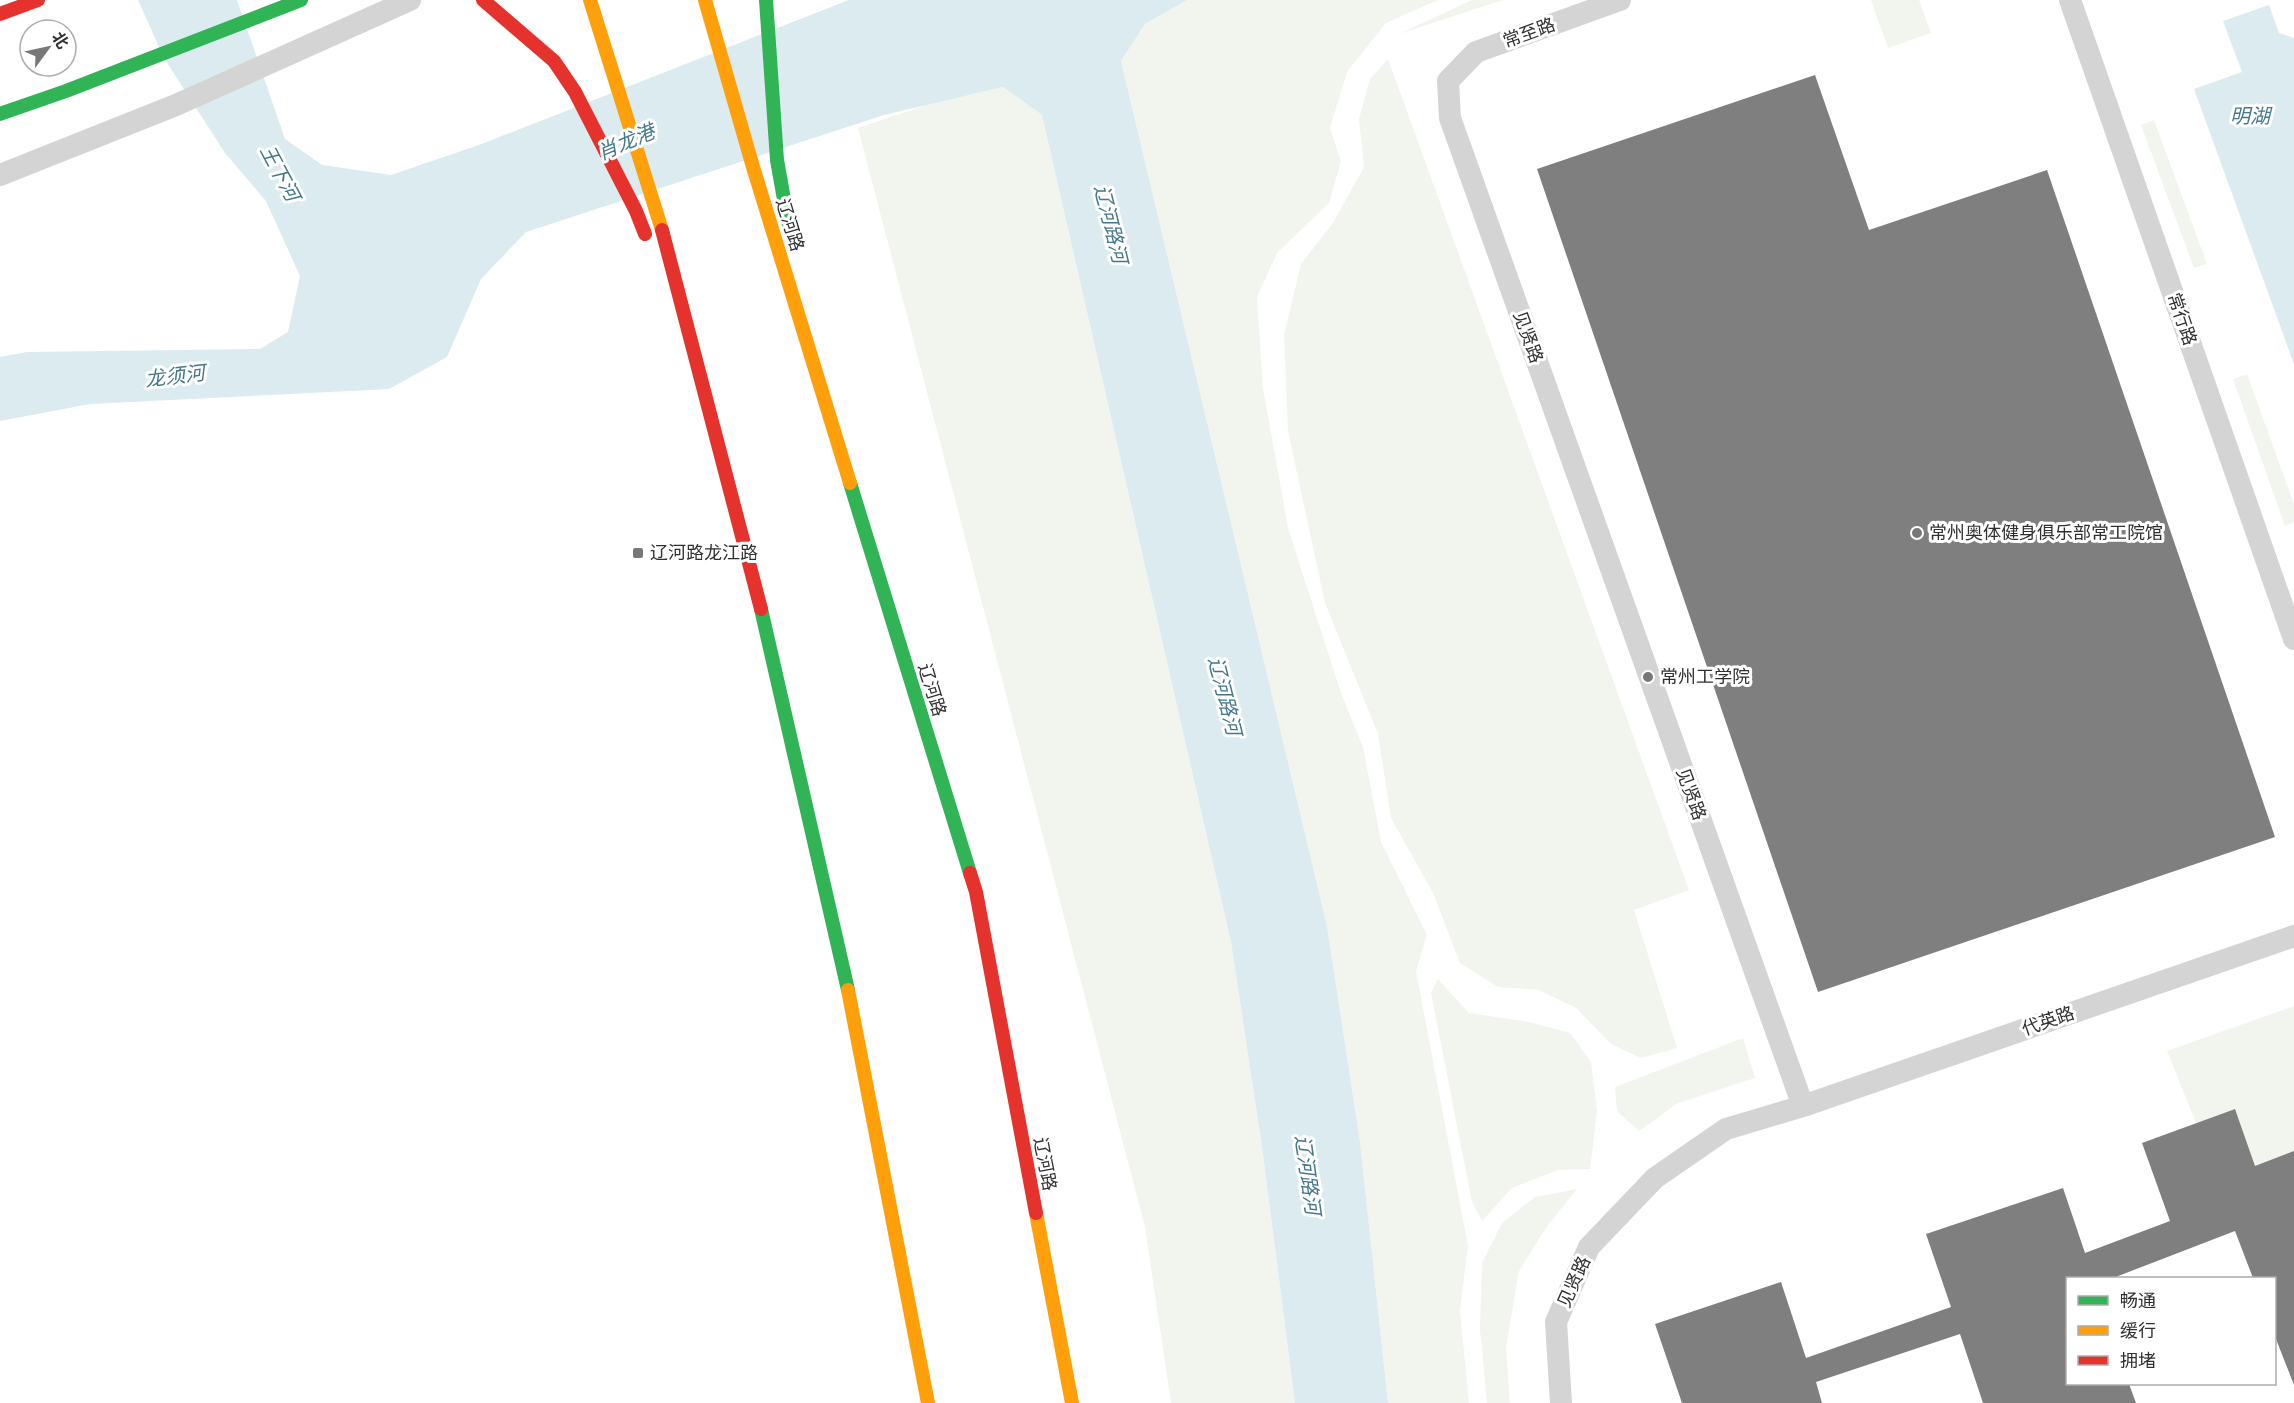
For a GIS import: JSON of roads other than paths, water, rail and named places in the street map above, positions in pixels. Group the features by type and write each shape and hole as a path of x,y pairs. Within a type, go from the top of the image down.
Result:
{"main road":[{"path":"0,14 38,0"},
{"path":"0,114 66,91 301,0"},
{"path":"483,0 554,61 575,92 636,211 649,244"},
{"path":"590,0 655,206 765,624 840,950 928,1403"},
{"name":"辽河路","path":"705,0 753,167 976,892 1072,1403"},
{"path":"766,0 777,160 811,356"},
{"path":"657,266 703,386"}],"lane":[{"path":"0,175 176,105 410,0"},
{"name":"常至路","path":"1448,81 1476,52 1620,0"},
{"name":"常行路","path":"2070,0 2294,639"},
{"name":"见贤路","path":"1448,81 1450,118 1803,1106 1726,1129 1655,1178 1589,1247 1556,1322 1561,1403"},
{"name":"代英路","path":"1803,1106 2294,936"}],"water":[{"path":"138,0 237,0 285,139 322,165 391,175 479,145 849,0 1187,0 1145,24 1121,61 1327,926 1360,1142 1388,1403 1295,1403 1262,1147 1231,942 1042,115 1003,87 884,115 526,232 481,279 447,357 389,389 90,404 0,421 0,357 27,352 260,349 288,332 300,276 266,201 225,153 164,58"},
{"name":"明湖","path":"2269,5 2279,33 2294,38 2294,364 2194,89 2242,72 2223,21"}],"place":[{"name":"常州奥体健身俱乐部常工院馆","path":"1917,533"},
{"name":"辽河路龙江路","path":"638,553"},
{"name":"常州工学院","path":"1648,677"}],"water label":[{"name":"肖龙港","path":"626,142"},
{"name":"王下河","path":"280,173"},
{"name":"辽河路河","path":"1111,224"},
{"name":"龙须河","path":"175,376"},
{"name":"辽河路河","path":"1225,696"},
{"name":"辽河路河","path":"1308,1175"}]}
